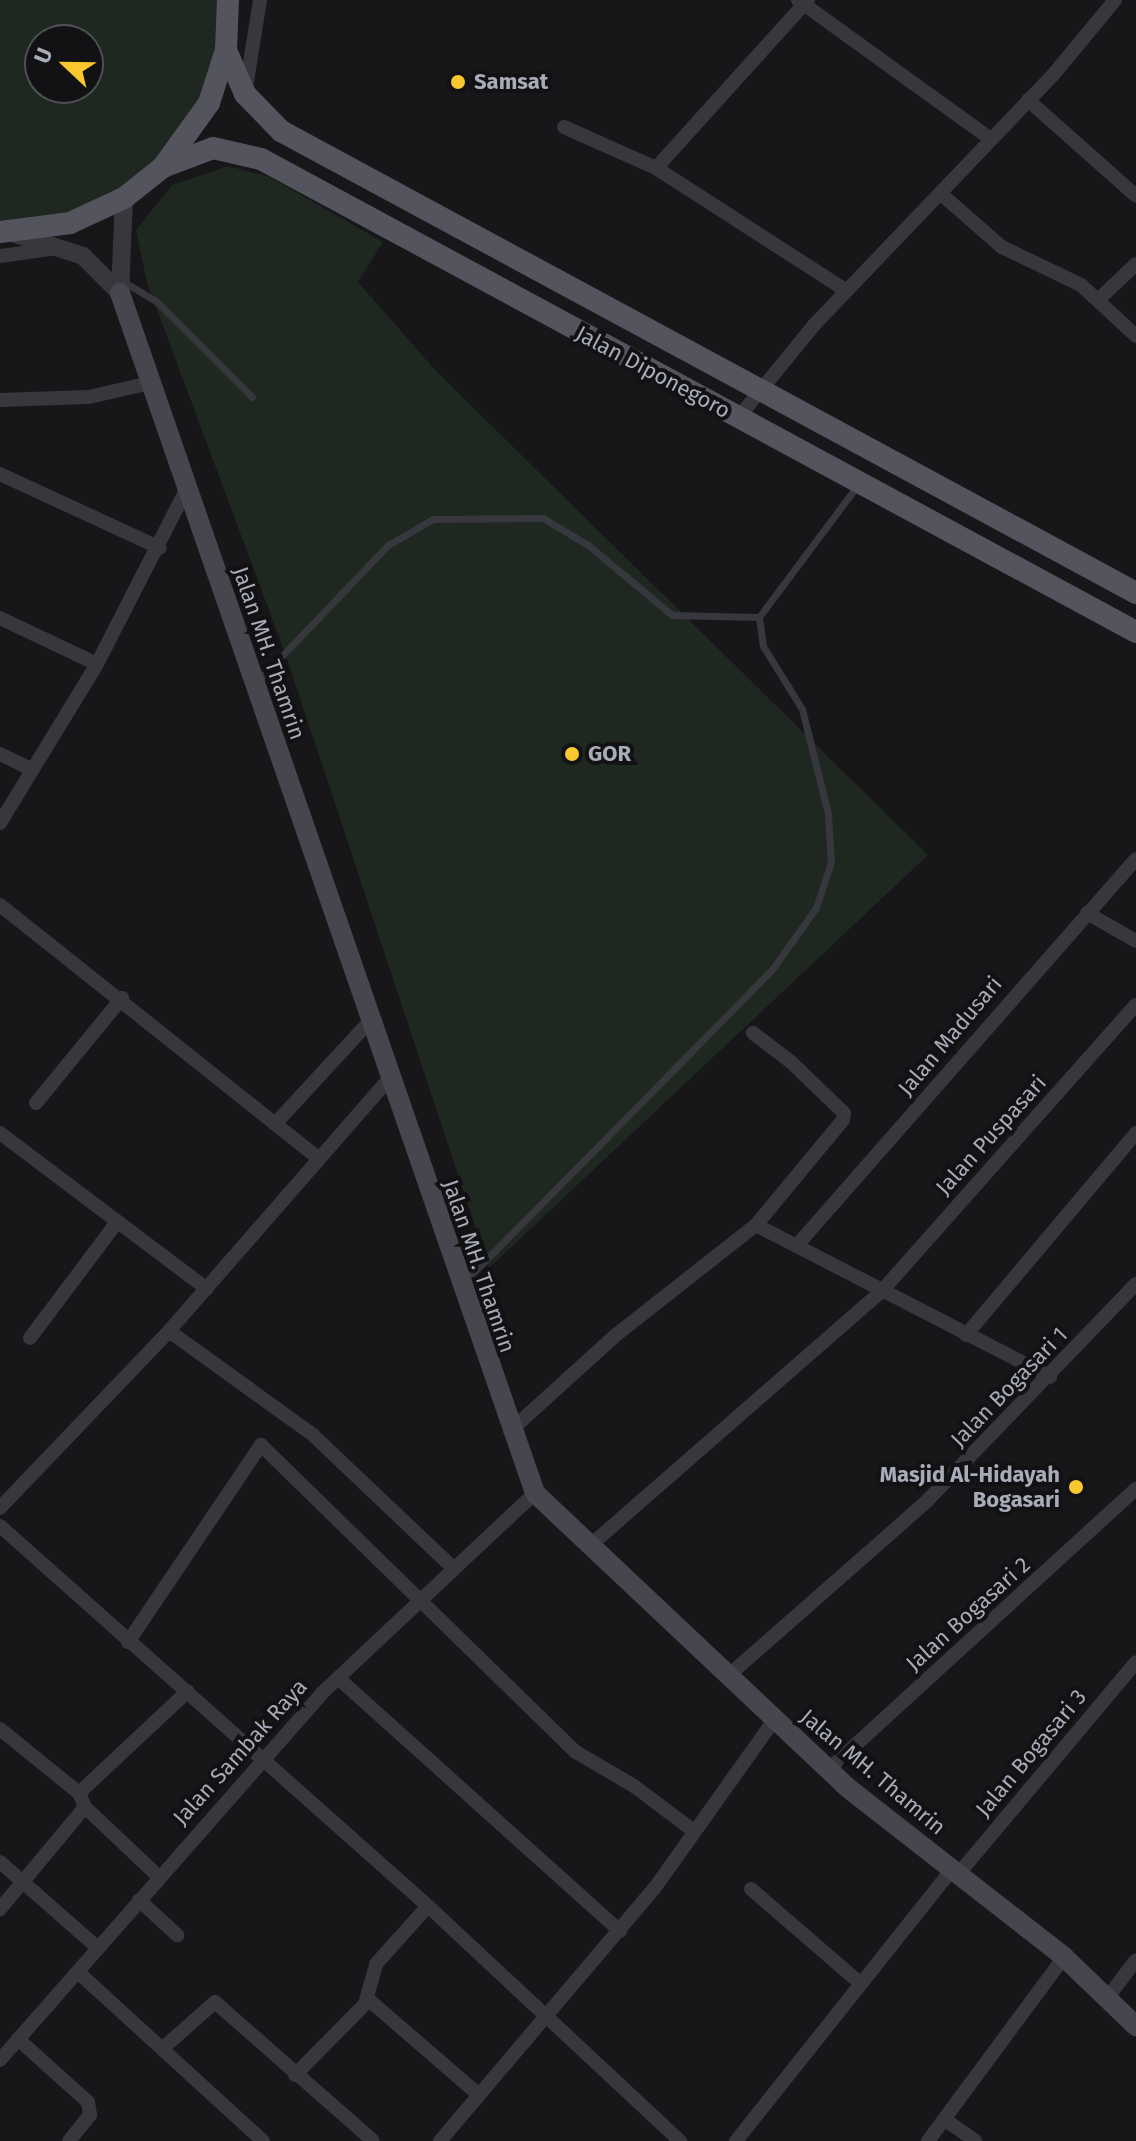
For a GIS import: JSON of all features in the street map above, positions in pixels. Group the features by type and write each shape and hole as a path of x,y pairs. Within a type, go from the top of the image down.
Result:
{"main road":[{"path":"6,232 70,223 124,198 163,167 209,103 226,50 228,0"},
{"name":"Jalan Diponegoro","path":"226,50 245,94 281,131 1136,593"},
{"name":"Jalan Diponegoro","path":"163,167 213,148 261,159 858,485 1136,632"},
{"name":"Jalan MH. Thamrin","path":"120,286 150,383 510,1431 535,1493 593,1543 828,1770 1064,1957 1136,2026"}],"street":[{"path":"245,94 260,0"},
{"path":"738,418 756,390 845,290 1028,100 1115,0"},
{"path":"656,168 803,1 991,139"},
{"path":"1028,100 1136,196"},
{"path":"564,127 656,168 845,290"},
{"path":"940,193 1002,247 1081,285 1136,336"},
{"path":"120,286 124,198"},
{"path":"6,232 62,247 120,286"},
{"path":"0,256 62,247"},
{"path":"1099,299 1136,264"},
{"path":"0,400 89,397 150,383"},
{"path":"0,474 160,548"},
{"path":"0,823 97,664 160,548 187,488"},
{"path":"0,618 97,664"},
{"path":"0,754 31,769"},
{"name":"Jalan Madusari","path":"799,1243 1136,859"},
{"path":"0,905 122,998 318,1158"},
{"path":"1087,913 1136,941"},
{"path":"36,1103 122,998"},
{"name":"Jalan Puspasari","path":"593,1543 880,1293 1136,1005"},
{"path":"275,1124 370,1021"},
{"path":"510,1431 616,1335 756,1225 845,1116 791,1062 753,1033"},
{"path":"0,1508 169,1331 390,1078"},
{"path":"0,1133 207,1289"},
{"path":"966,1335 1136,1133"},
{"path":"30,1338 117,1222"},
{"path":"756,1225 799,1243 880,1293 1050,1377"},
{"name":"Jalan Bogasari 1","path":"728,1676 927,1501 1050,1377 1136,1284"},
{"path":"169,1331 313,1435 453,1568"},
{"path":"128,1642 259,1445 421,1597 576,1752 634,1786 694,1831"},
{"name":"Jalan Bogasari 2","path":"828,1770 1136,1489"},
{"name":"Jalan Sambak Raya","path":"0,2060 79,1973 262,1757 421,1597 535,1493"},
{"path":"0,1526 428,1906 680,2141"},
{"name":"Jalan Bogasari 3","path":"736,2141 956,1870 1136,1662"},
{"path":"338,1678 620,1931"},
{"path":"0,1909 82,1800 188,1691"},
{"path":"440,2141 545,2012 620,1931 774,1720"},
{"path":"0,1729 82,1800 159,1877"},
{"path":"0,1862 98,1948"},
{"path":"751,1889 861,1984"},
{"path":"139,1900 177,1935"},
{"path":"295,2075 366,2000 376,1964 428,1906"},
{"path":"928,2141 1064,1957"},
{"path":"1108,1997 1136,1960"},
{"path":"79,1973 263,2141"},
{"path":"366,2000 478,2094"},
{"path":"162,2049 215,2002 373,2141"},
{"path":"18,2039 88,2102 90,2115 69,2141"},
{"path":"944,2119 975,2141"}],"lane":[{"path":"120,286 157,302 252,397"},
{"path":"461,1285 771,971 816,908 831,862 828,814 802,709 763,646 759,617 858,485"},
{"path":"255,685 388,545 433,519 543,518 588,545 672,615 759,617"}],"shaded area":[{"path":"0,0 228,0 209,103 124,198 0,232"},
{"name":"GOR","path":"228,166 270,177 383,242 358,282 436,371 928,855 489,1268 285,653 147,283 136,230 172,185"}],"place":[{"name":"Samsat","path":"458,82"},
{"name":"GOR","path":"572,754"},
{"name":"Masjid Al-Hidayah Bogasari","path":"1076,1487"}]}
